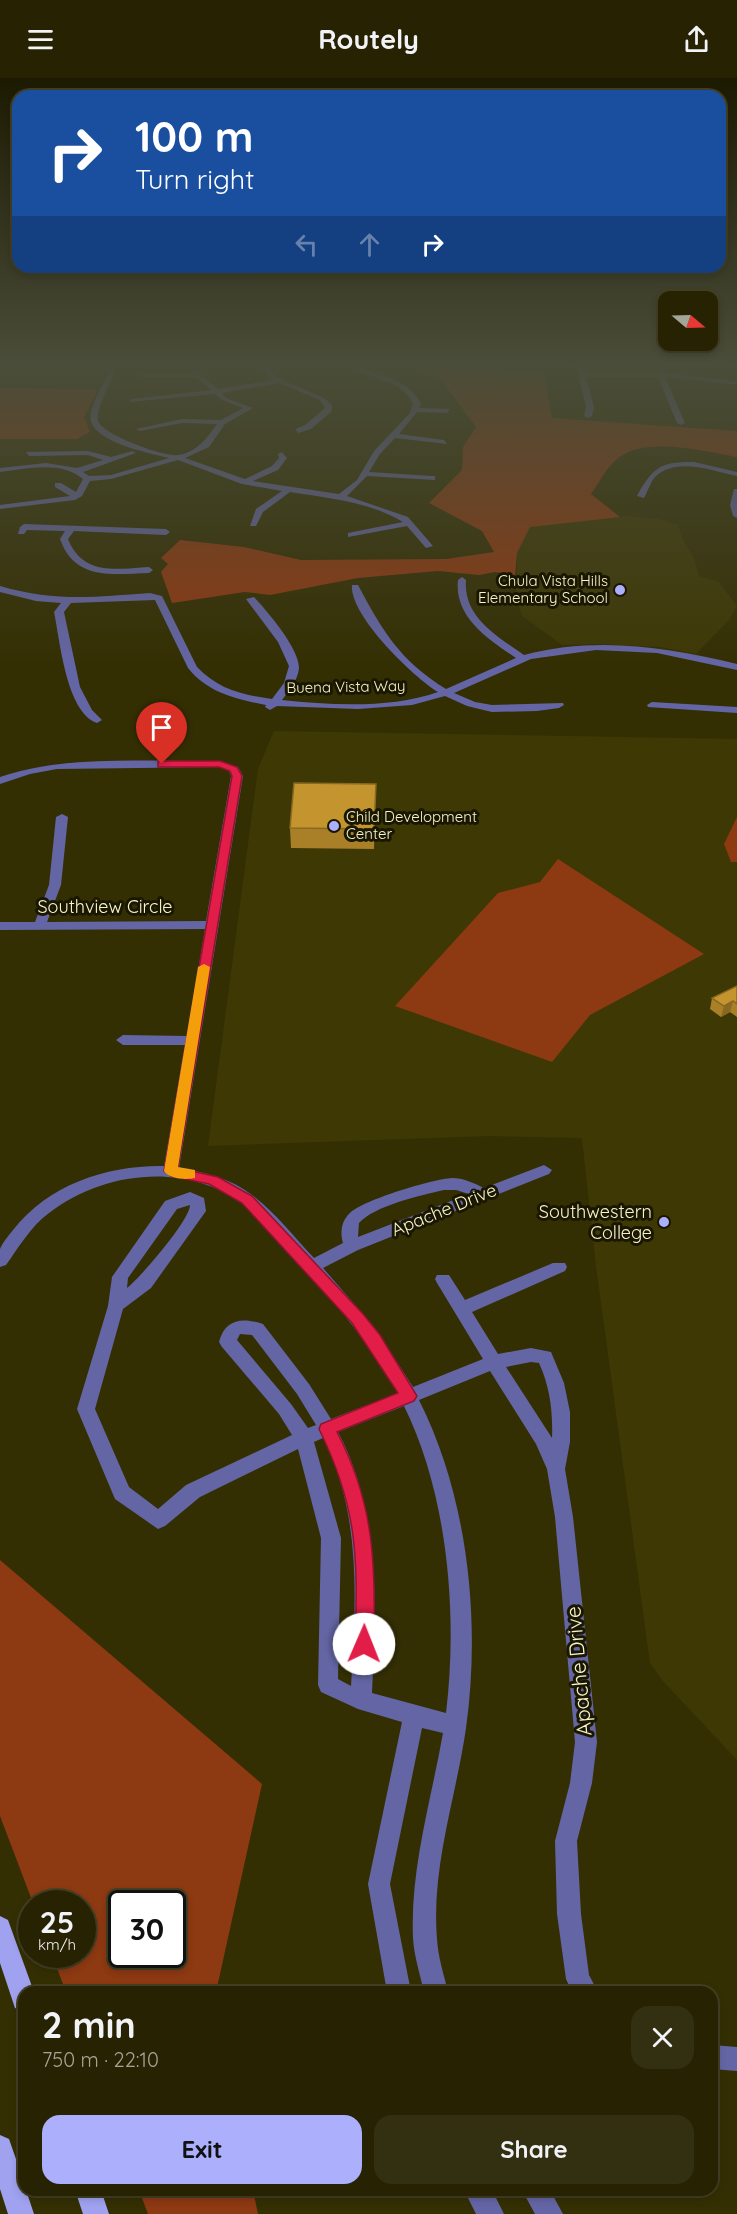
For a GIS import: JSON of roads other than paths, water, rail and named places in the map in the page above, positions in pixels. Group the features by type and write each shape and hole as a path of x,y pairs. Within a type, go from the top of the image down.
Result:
{"main road":[{"path":"0,1928 20,1986"},
{"path":"0,2148 21,2214"},
{"path":"90,2196 96,2214"}],"street":[{"path":"0,470 45,466 77,471 100,464"},
{"path":"77,471 87,479 111,477 158,464"},
{"path":"194,464 246,482 341,497 389,512 411,524 429,546"},
{"path":"246,482 275,468 278,464"},
{"path":"341,497 357,485 371,464"},
{"path":"641,496 652,476 666,466 680,464 737,474"},
{"path":"45,466 46,472 57,484 76,496"},
{"path":"365,474 432,478"},
{"path":"0,507 18,503 61,501 76,496 87,479"},
{"path":"253,524 259,511 288,490"},
{"path":"737,491 734,505 737,516"},
{"path":"351,535 411,524"},
{"path":"21,532 24,527 71,529 105,527 165,532"},
{"path":"71,529 64,539 68,554 88,568 123,568 152,579"},
{"path":"59,561 72,558"},
{"path":"0,589 10,593 68,601 152,579"},
{"name":"Buena Vista Way","path":"152,579 193,668 201,677 233,695 272,706 396,704 448,692 524,659 573,649 619,646 682,654 737,667"},
{"path":"462,580 460,589 463,603 476,621 489,635 524,659"},
{"path":"355,587 358,598 395,654 448,692 469,704 482,707 526,708 559,705"},
{"path":"251,599 267,615 294,663 293,673 272,706"},
{"path":"68,601 59,612 79,699 90,716 97,720"},
{"path":"652,705 737,710"},
{"path":"0,781 28,771 57,766 220,764 234,769 237,776 171,1171"},
{"path":"40,925 55,885 62,817"},
{"name":"Southview Circle","path":"0,926 211,925"},
{"path":"123,1040 193,1041"},
{"name":"Apache Drive","path":"312,1266 352,1246 544,1170"},
{"path":"0,1261 28,1223 45,1207 76,1191 122,1174 171,1171 199,1176 237,1192 312,1266 374,1340 409,1396 438,1468 457,1570 461,1664 456,1726 428,1864 425,1939 435,1986"},
{"path":"352,1246 348,1231 351,1223 356,1216 367,1210 438,1185 466,1185 483,1194"},
{"path":"116,1305 144,1283 188,1226 198,1211 198,1202 190,1198 171,1205 120,1277 116,1305 86,1410 122,1493 158,1520 193,1491 304,1438 494,1362 531,1355 545,1357 555,1376 562,1448 556,1470"},
{"path":"462,1309 559,1267"},
{"name":"Apache Drive","path":"443,1279 544,1440 556,1470 564,1517 586,1742 581,1783 566,1841 569,1914 578,1979 582,1986"},
{"path":"361,1699 366,1566 362,1526 345,1464 316,1408 257,1329 236,1327 230,1333 228,1342 285,1409 304,1438 331,1538 328,1685 361,1699 456,1726"},
{"path":"398,1986 379,1884 414,1714"},
{"path":"718,2057 737,2059"},
{"path":"480,2196 491,2214"},
{"path":"539,2196 550,2214"}],"place":[{"name":"Chula Vista Hills Elementary School","path":"620,590"},
{"name":"Child Development Center","path":"334,826"},
{"name":"Southwestern College","path":"664,1222"}]}
